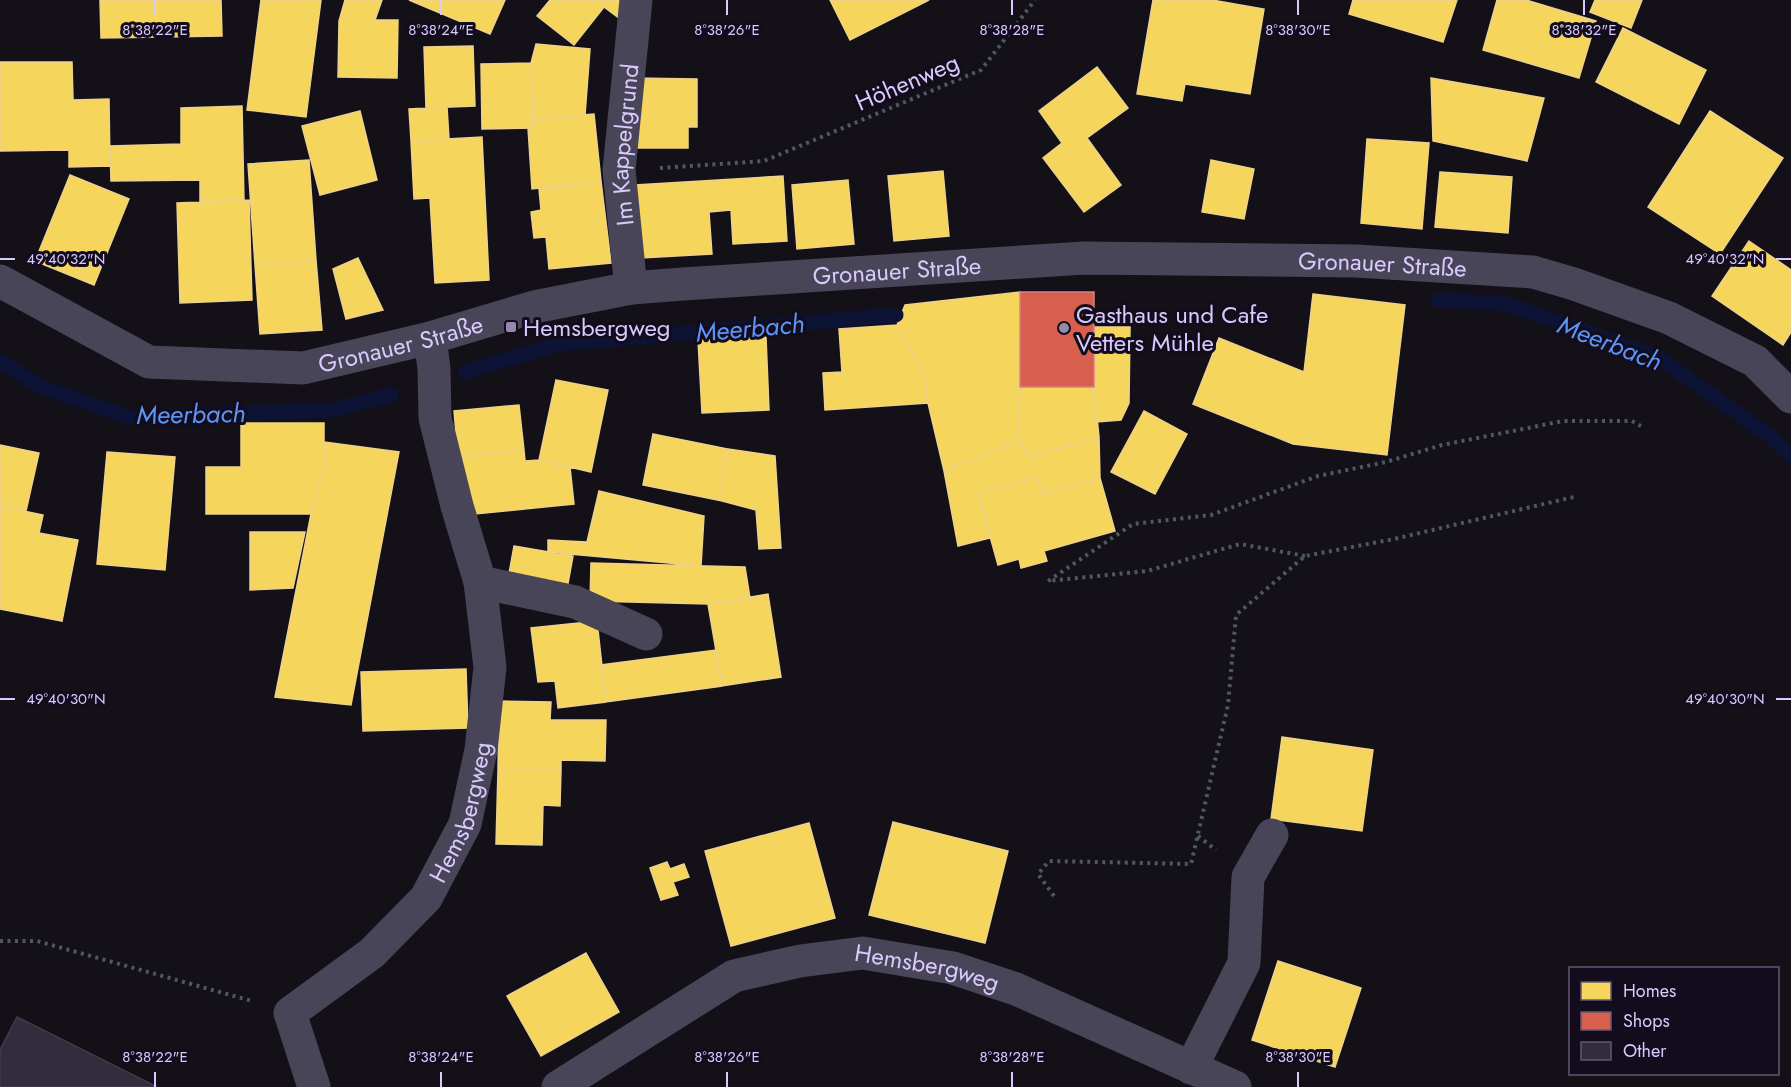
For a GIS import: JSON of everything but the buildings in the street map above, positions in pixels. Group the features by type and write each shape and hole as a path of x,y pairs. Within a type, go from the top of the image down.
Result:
{"street":[{"name":"Im Kappelgrund","path":"631,288 619,170 636,0"},
{"name":"Gronauer Straße","path":"0,281 149,362 303,368 430,338 534,308 631,288 1084,258 1356,261 1533,272 1669,318 1755,361 1791,397"},
{"name":"Hemsbergweg","path":"290,1013 372,953 426,898 465,824 481,750 490,667 480,582 457,506 435,418 434,369 430,338"},
{"path":"480,582 575,602 646,634"},
{"path":"1191,1068 1244,963 1248,877 1272,835"},
{"name":"Hemsbergweg","path":"558,1087 734,976 800,961 863,953 953,968 1016,989 1235,1087"},
{"path":"290,1013 314,1087"}],"path":[{"name":"Höhenweg","path":"619,170 765,161 981,70 1035,0"},
{"path":"1578,496 1394,539 1305,555 1240,544 1147,571 1048,581 1133,524 1211,515 1318,476 1386,462 1442,445 1563,421 1632,421 1641,426"},
{"path":"1054,896 1038,874 1049,861 1191,864 1228,705 1236,615 1305,555"},
{"path":"0,941 37,941 213,989 290,1013"}],"waterway":[{"name":"Meerbach","path":"1438,300 1507,304 1658,357 1771,437 1791,456"},
{"name":"Meerbach","path":"465,372 558,344 896,315"},
{"name":"Meerbach","path":"0,361 41,387 129,417 332,410 391,395"}],"place":[{"name":"Hemsbergweg","path":"511,327"},
{"name":"Gasthaus und Cafe Vetters Mühle","path":"1064,328"}]}
